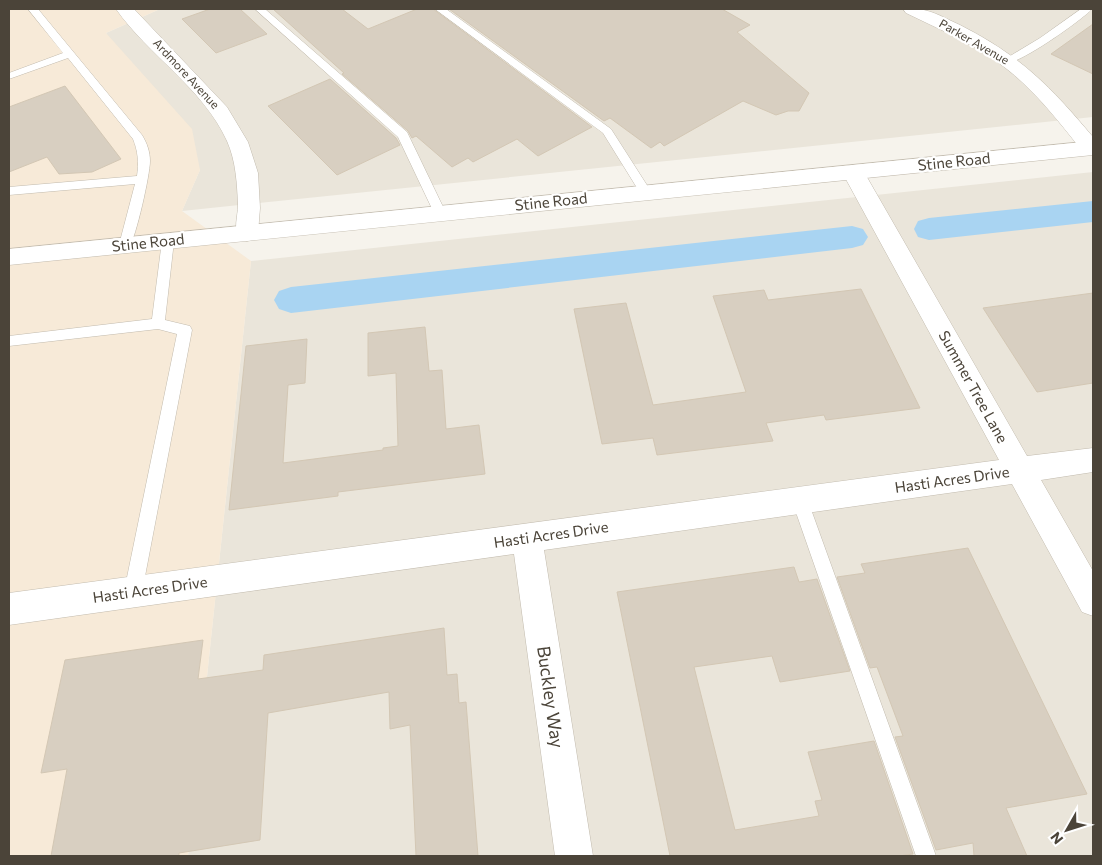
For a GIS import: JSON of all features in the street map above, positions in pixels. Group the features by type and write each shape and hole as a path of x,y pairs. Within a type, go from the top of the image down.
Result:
{"street":[{"name":"Ardmore Avenue","path":"125,9 220,111 238,142 247,173 249,208 247,233"},
{"name":"Parker Avenue","path":"912,9 982,44 1009,61 1035,83 1092,148"},
{"name":"Stine Road","path":"9,257 1092,148"},
{"name":"Summer Tree Lane","path":"853,172 1093,601"},
{"name":"Hasti Acres Drive","path":"9,609 1093,460"},
{"name":"Buckley Way","path":"527,538 574,856"}],"lane":[{"path":"33,9 138,138 144,150 145,168 125,245"},
{"path":"260,9 403,135 440,213"},
{"path":"440,9 607,131 646,192"},
{"path":"1009,61 1044,40 1087,9"},
{"path":"9,76 70,54"},
{"path":"9,191 142,179"},
{"path":"158,324 168,241"},
{"path":"9,341 158,324 185,330 133,592"},
{"path":"800,501 926,856"}],"shaded area":[{"path":"9,9 160,9 106,33 192,129 200,170 182,211 251,261 188,856 9,856"},
{"path":"160,9 1093,9 1093,117 182,211 200,170 106,33"},
{"path":"1093,172 1093,856 188,856 251,261"}],"building":[{"path":"210,9 240,9 267,34 216,53 182,19"},
{"path":"273,9 342,9 368,29 417,9 433,9 592,127 538,156 517,139 473,162 468,158 452,167 416,136 412,138 408,131 342,74 344,73"},
{"path":"449,9 722,9 750,25 737,32 809,93 799,111 788,111 776,115 743,101 664,146 660,142 651,148 610,118 604,121"},
{"path":"1093,24 1093,74 1051,54"},
{"path":"330,79 396,138 400,145 337,175 268,106"},
{"path":"65,86 121,159 92,172 59,174 47,157 9,172 9,107"},
{"path":"861,289 920,408 826,420 824,415 766,423 773,441 657,455 653,438 602,444 574,309 626,303 653,405 746,392 713,296 764,290 768,300"},
{"path":"1093,293 1093,383 1037,392 983,308"},
{"path":"425,327 429,371 442,370 446,429 479,425 485,474 338,492 338,496 229,510 246,346 307,339 305,383 288,385 283,463 383,450 383,448 398,446 396,373 368,376 368,333"},
{"path":"968,548 1087,794 1006,808 1027,856 974,856 973,843 936,850 895,737 903,736 877,667 870,668 837,577 865,573 861,564"},
{"path":"794,567 799,582 817,579 850,671 780,682 772,656 694,667 735,830 819,816 815,801 822,800 808,752 874,741 913,854 899,856 670,856 617,592"},
{"path":"444,628 447,675 457,674 459,703 466,702 478,856 416,856 410,725 390,729 389,692 268,713 260,840 179,853 179,856 51,856 67,769 41,773 65,660 203,640 198,679 263,670 264,655"}],"waterway":[{"path":"929,229 1093,211"},
{"path":"291,300 852,237"}]}
